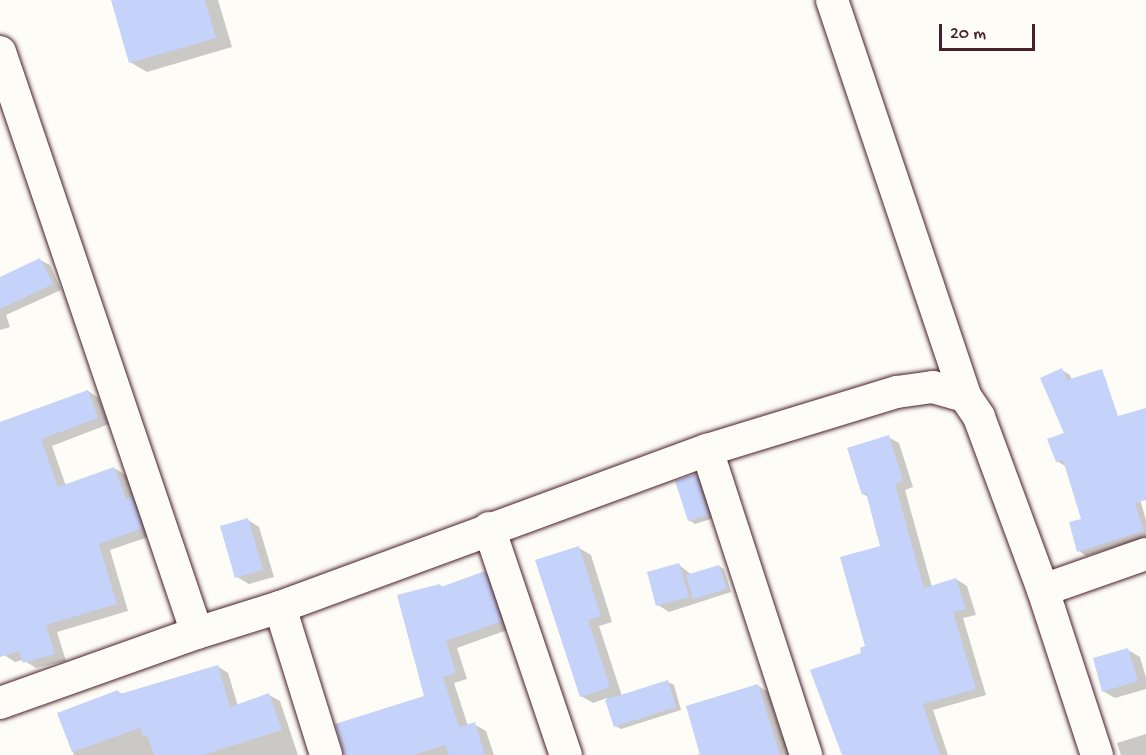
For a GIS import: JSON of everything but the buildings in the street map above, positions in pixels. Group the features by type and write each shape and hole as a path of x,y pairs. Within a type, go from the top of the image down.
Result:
{"street":[{"path":"832,0 965,396 979,417 1043,590 1097,755"},
{"path":"0,52 197,633"},
{"path":"0,703 197,633 280,607 489,528 706,450 897,392 933,387 965,396"},
{"path":"706,450 806,755"},
{"path":"489,528 566,755"},
{"path":"1043,590 1146,554"},
{"path":"280,607 326,755"}]}
